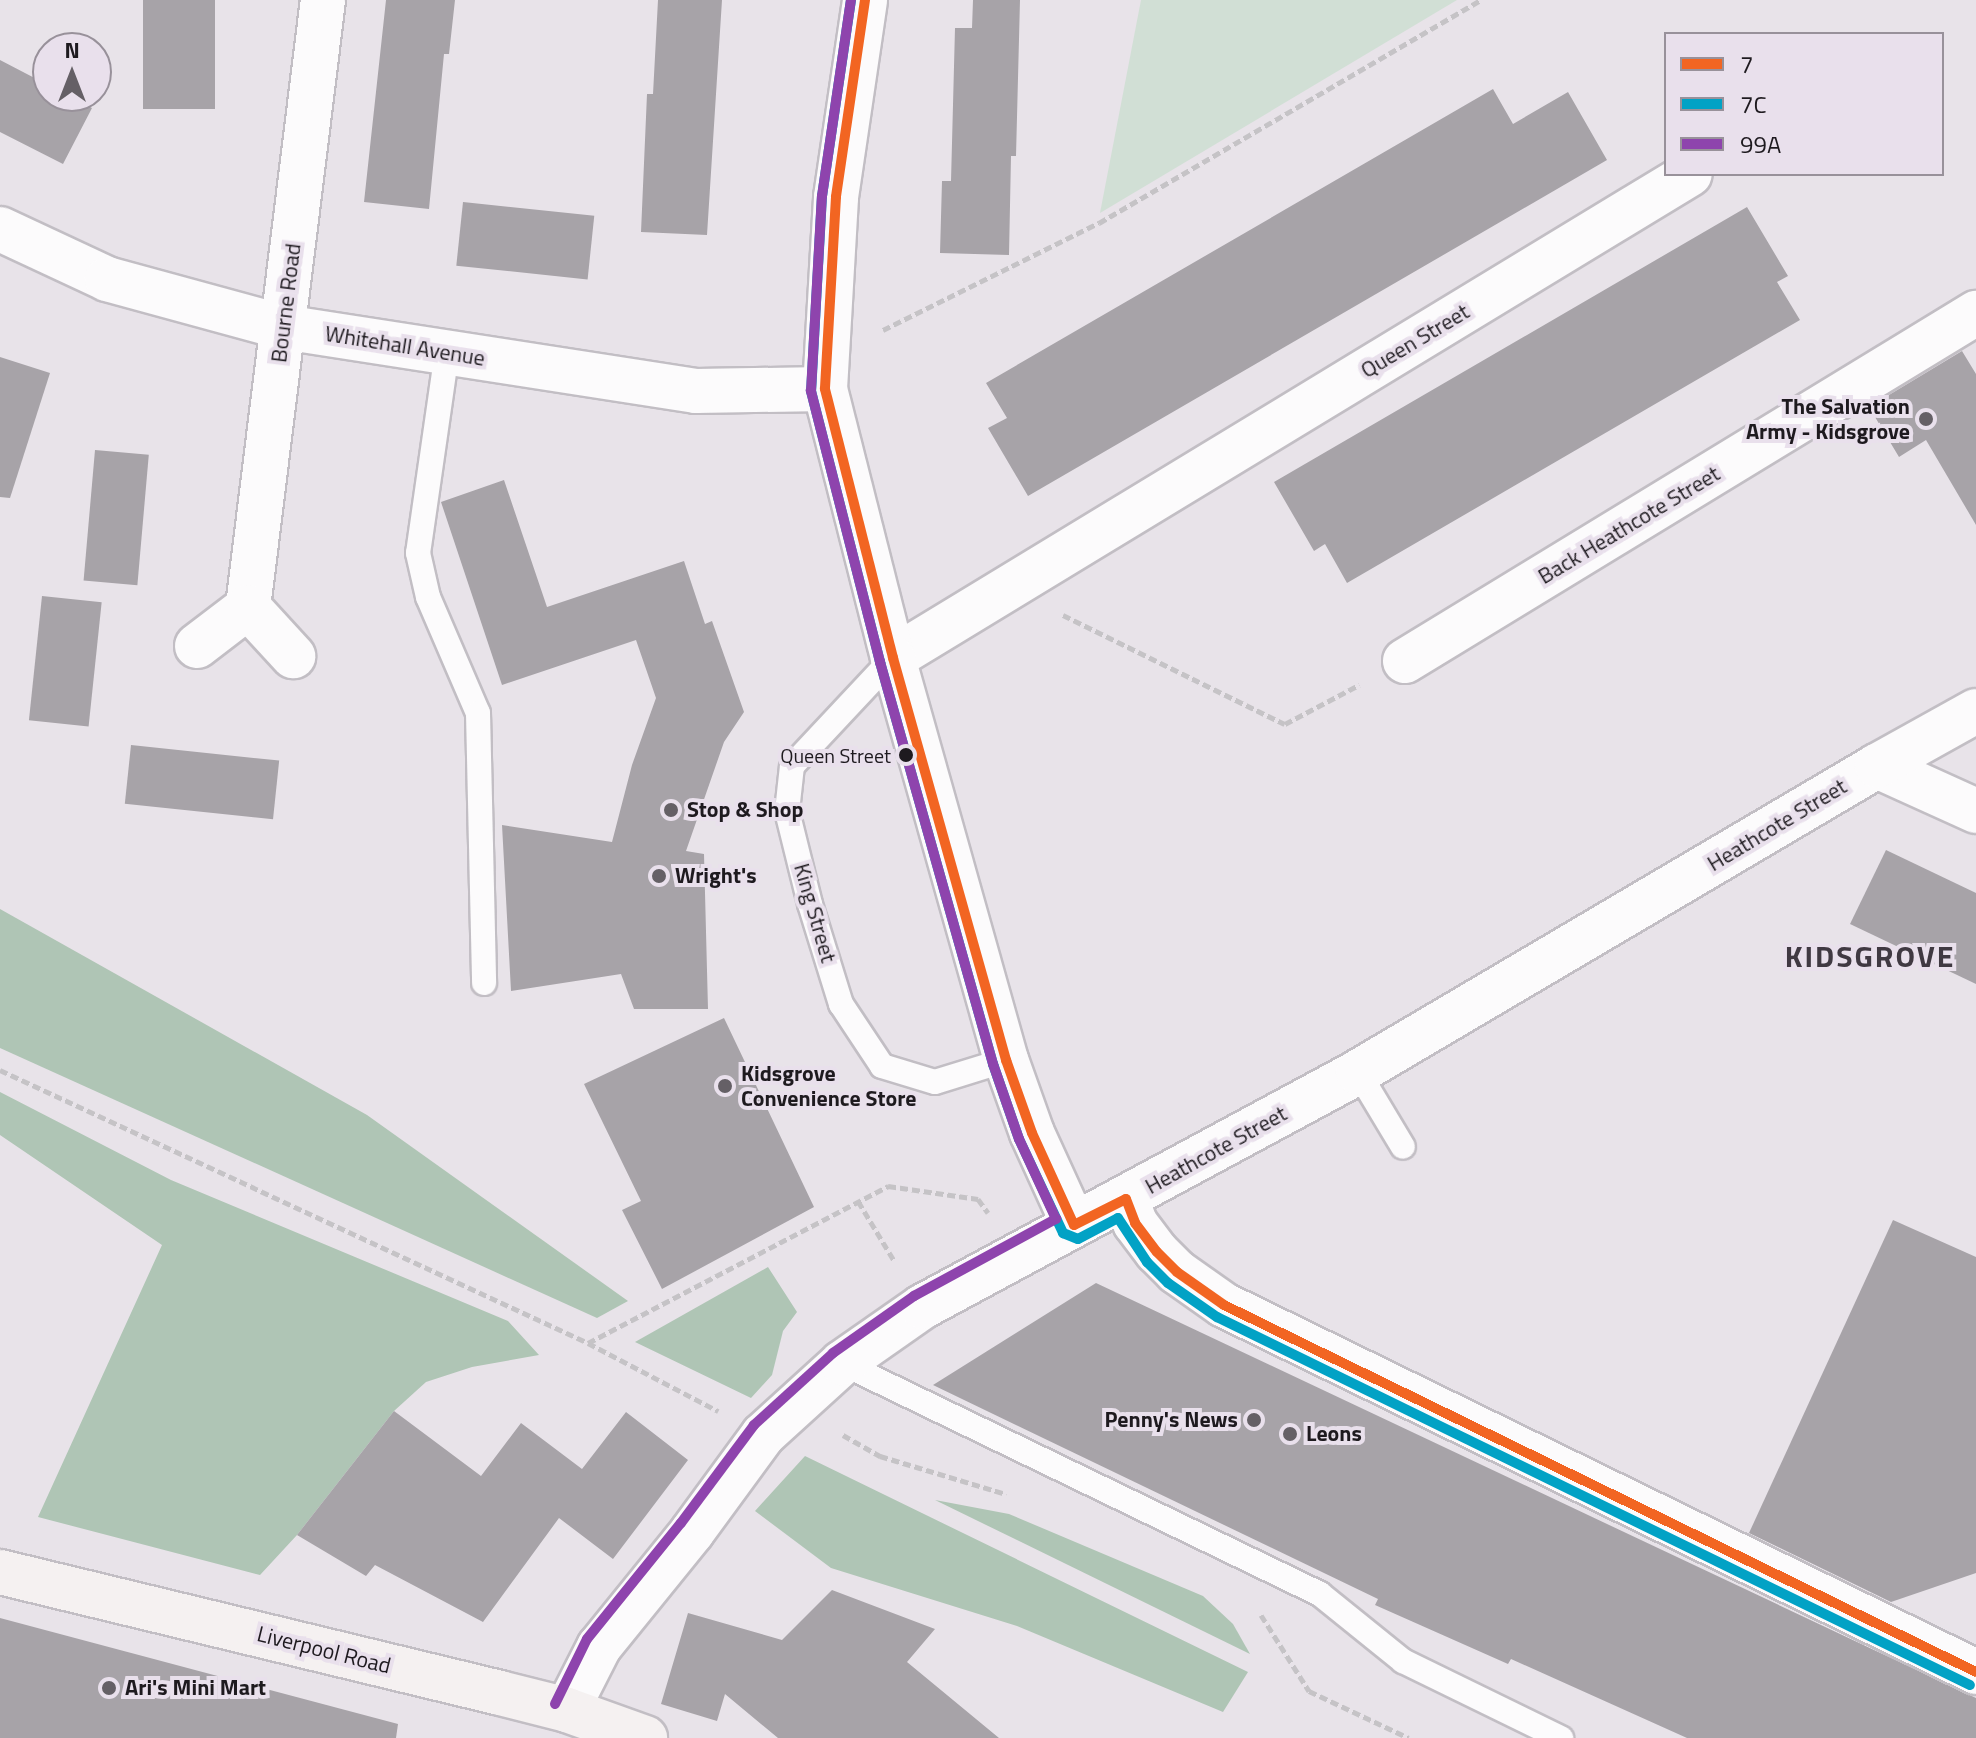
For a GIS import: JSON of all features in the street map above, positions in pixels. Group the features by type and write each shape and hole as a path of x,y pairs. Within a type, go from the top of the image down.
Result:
{"main road":[{"name":"Liverpool Road","path":"0,1572 567,1710 645,1738"}],"street":[{"name":"Bourne Road","path":"248,607 323,0"},
{"path":"865,0 836,197 826,374 893,658 1006,1060 1032,1133 1074,1225"},
{"name":"Queen Street","path":"893,658 1687,176"},
{"name":"Whitehall Avenue","path":"0,229 107,279 283,327 696,391 826,374"},
{"name":"Back Heathcote Street","path":"1405,661 1976,313"},
{"path":"197,646 248,607 293,656"},
{"name":"Heathcote Street","path":"567,1710 599,1647 692,1532 763,1435 842,1363 922,1307 1358,1072 1877,766 1976,711"},
{"path":"1877,766 1976,811"},
{"path":"1126,1199 1140,1232 1157,1252 1177,1272 1224,1305 1976,1672"}],"lane":[{"path":"447,352 418,553 428,597 478,713 484,983"},
{"name":"King Street","path":"893,658 792,766 787,811 810,904 841,1004 882,1066 935,1082 1006,1060"},
{"path":"1358,1072 1403,1147"},
{"path":"842,1363 1320,1594 1403,1661 1561,1738"}],"path":[{"path":"826,374 1099,223 1480,0"},
{"path":"1008,588 1285,724 1405,661"},
{"path":"0,1070 588,1343 763,1435"},
{"path":"588,1343 888,1186 978,1199"},
{"path":"858,1201 922,1307"}],"shaded area":[{"path":"1141,0 1457,0 1100,213"}],"green space":[{"path":"0,909 367,1115 628,1301 597,1318 0,1048"},
{"path":"0,1092 171,1180 508,1321 539,1355 472,1367 426,1382 394,1411 297,1535 260,1575 38,1517 162,1245 0,1135"},
{"path":"768,1267 797,1312 783,1331 772,1375 751,1398 635,1342"},
{"path":"805,1456 1248,1672 1223,1712 1017,1626 831,1568 755,1511"},
{"path":"935,1500 1009,1514 1203,1596 1233,1624 1250,1654"}],"building":[{"path":"143,0 215,0 215,109 143,109"},
{"path":"386,0 455,0 449,54 444,54 429,209 364,202"},
{"path":"658,0 722,0 707,235 641,232 647,94 653,94"},
{"path":"973,0 1020,0 1016,156 1011,156 1009,255 940,253 942,181 951,181 955,28 972,28"},
{"path":"0,60 32,77 32,112 90,112 63,164 0,132"},
{"path":"1493,89 1513,124 1568,92 1607,160 1028,496 988,428 1007,418 986,383"},
{"path":"463,202 594,216 588,279 456,266"},
{"path":"1747,207 1788,276 1777,282 1800,320 1347,583 1325,544 1314,551 1274,482"},
{"name":"The Salvation Army - Kidsgrove","path":"1962,351 1976,374 1976,525 1926,440 1899,457 1869,407"},
{"path":"0,357 50,373 10,498 0,497"},
{"path":"95,450 149,455 137,585 84,581"},
{"path":"504,480 547,607 684,561 705,624 712,621 744,712 724,742 686,851 704,854 708,1009 634,1009 621,974 511,991 502,825 612,842 632,765 656,698 636,640 502,685 441,502"},
{"path":"42,596 102,602 89,727 29,720"},
{"path":"131,745 279,761 273,819 125,804"},
{"path":"1886,850 1976,893 1976,984 1850,924"},
{"path":"724,1018 814,1207 662,1289 622,1210 641,1201 584,1084"},
{"path":"1893,1220 1976,1257 1976,1573 1891,1602 1749,1533"},
{"path":"1096,1283 1976,1698 1976,1738 1687,1738 1511,1659 1508,1664 1375,1605 1378,1599 933,1385"},
{"path":"394,1411 481,1476 521,1423 582,1469 626,1412 688,1460 613,1559 559,1518 483,1622 375,1565 366,1576 297,1535"},
{"path":"832,1590 935,1629 907,1662 999,1738 778,1738 725,1694 717,1721 661,1704 688,1613 782,1640"},
{"path":"0,1618 398,1724 396,1738 0,1738"}],"transit line":[{"name":"7C","path":"851,0 822,196 811,391 880,662 993,1064 1019,1139 1063,1233 1078,1239 1118,1218 1147,1262 1168,1283 1217,1317 1970,1685"},
{"name":"99A","path":"555,1704 587,1639 681,1523 754,1425 833,1353 914,1296 1056,1219 1019,1139 993,1064 880,662 811,391 822,196 851,0"},
{"name":"7","path":"865,0 836,197 825,389 893,658 1006,1060 1032,1133 1074,1225 1126,1199 1135,1223 1157,1252 1177,1272 1224,1305 1976,1672"}],"place":[{"name":"The Salvation Army - Kidsgrove","path":"1926,419"},
{"name":"Queen Street","path":"906,755"},
{"name":"Stop & Shop","path":"671,810"},
{"name":"Wright's","path":"659,876"},
{"name":"Kidsgrove Convenience Store","path":"725,1086"},
{"name":"Penny's News","path":"1254,1420"},
{"name":"Leons","path":"1290,1434"},
{"name":"Ari's Mini Mart","path":"109,1688"}],"district":[{"name":"KIDSGROVE","path":"1870,956"}]}
